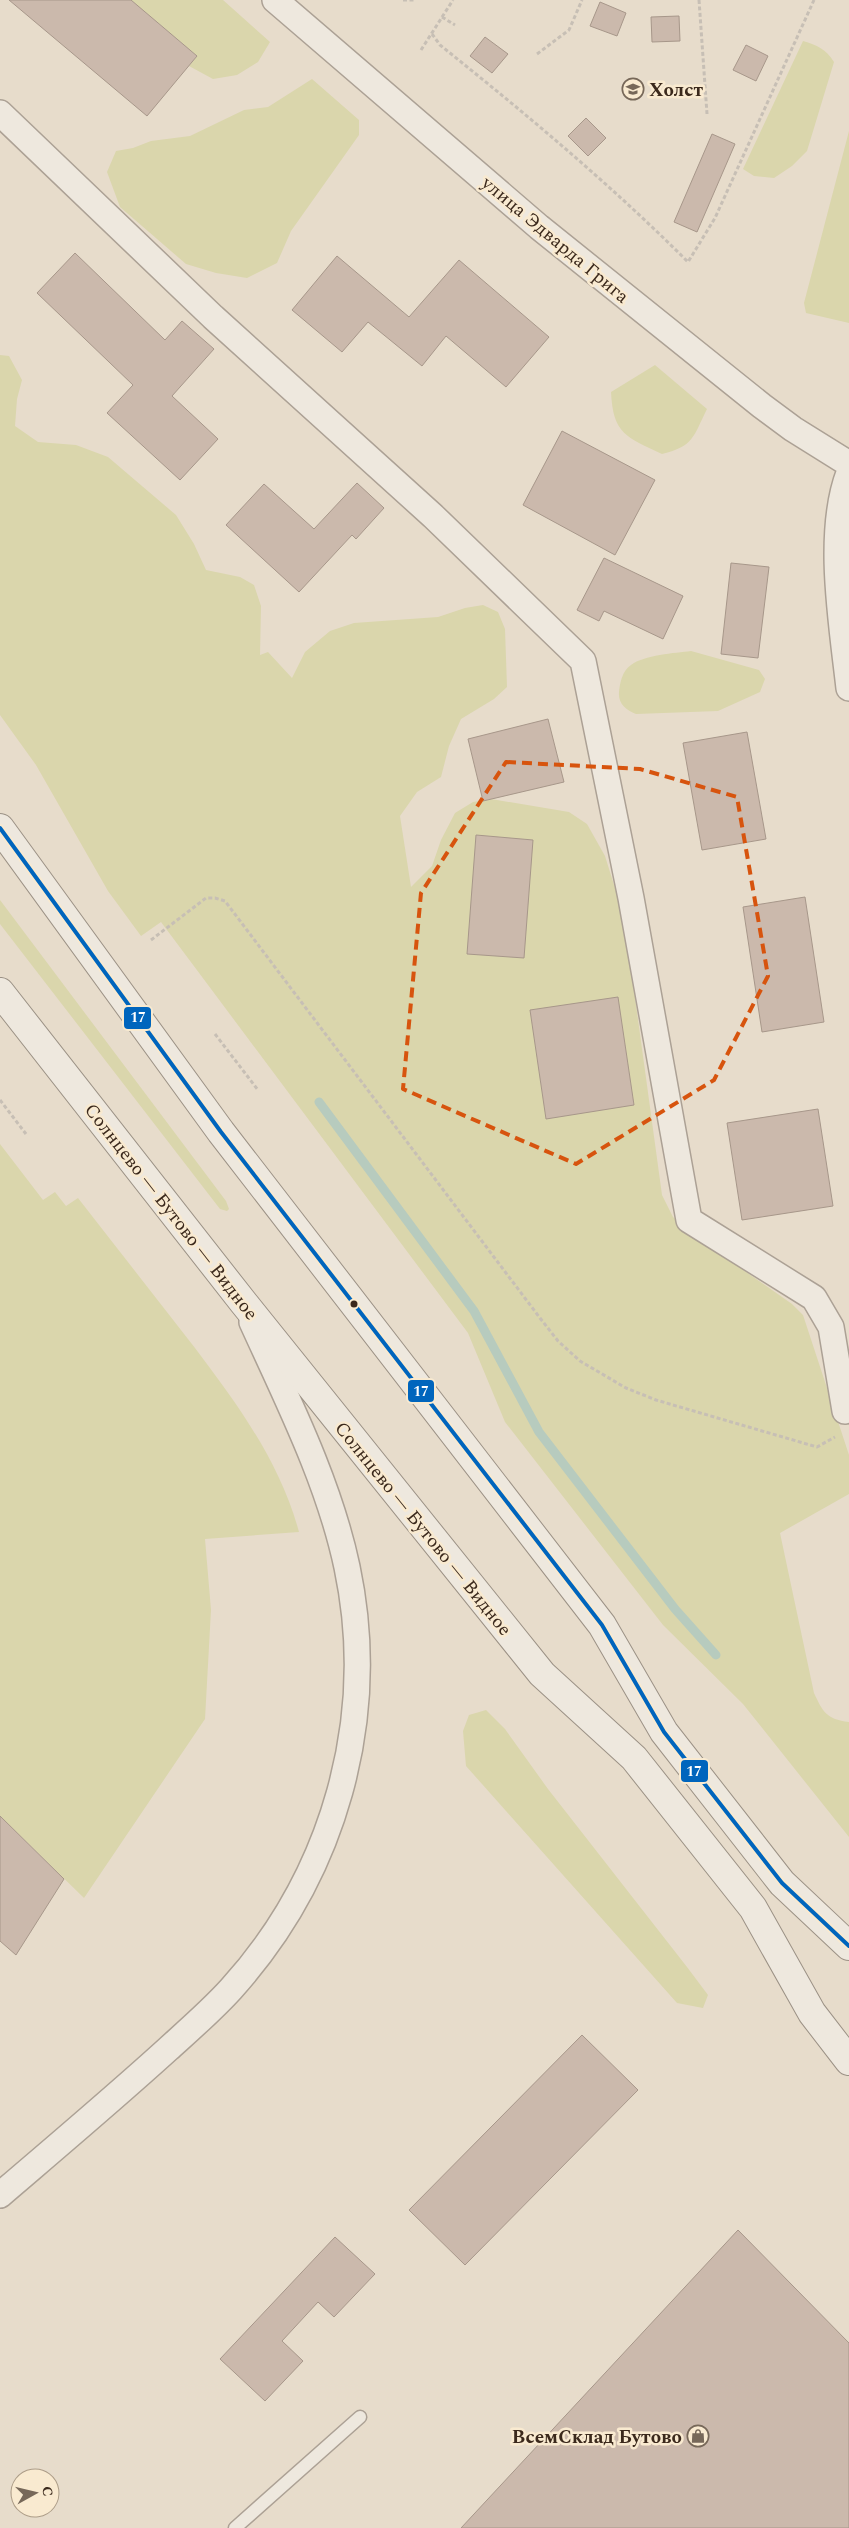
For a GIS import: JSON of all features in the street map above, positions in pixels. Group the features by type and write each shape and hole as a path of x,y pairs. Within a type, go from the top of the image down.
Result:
{"main road":[{"path":"0,828 221,1132 602,1624 664,1732 782,1883 849,1946"},
{"name":"Солнцево — Бутово — Видное","path":"0,992 243,1302 542,1674 640,1765 753,1908 812,2013 849,2061"}],"street":[{"name":"улица Эдварда Грига","path":"274,0 539,227 793,430 849,464"},
{"path":"0,114 213,317 434,516 583,661 631,898 689,1220 814,1298 831,1327 847,1410"},
{"path":"849,473 839,510 838,542 849,688"},
{"path":"0,2195 135,2079 229,1991 252,1964 275,1934 313,1868 340,1795 349,1753 357,1690 357,1638 347,1566 318,1472 243,1302"}],"lane":[{"path":"235,2528 360,2417"}],"path":[{"path":"403,0 416,0"},
{"path":"421,50 453,0"},
{"path":"537,54 569,30 582,0"},
{"path":"699,0 707,114"},
{"path":"432,34 440,45 550,133 648,221 688,262 715,218 814,0"},
{"path":"442,17 455,25"},
{"path":"151,940 206,898 224,901 540,1318 558,1341 580,1361 626,1388 656,1400 817,1447 838,1435 847,1410"},
{"path":"215,1034 258,1090"},
{"path":"0,1100 26,1134"}],"highlighted area":[{"path":"506,762 640,769 737,797 768,976 714,1080 576,1164 403,1089 421,893"}],"shaded area":[{"path":"131,0 223,0 270,42 258,62 237,75 213,79 189,66 197,56"},
{"path":"803,41 821,48 834,62 807,151 792,166 774,178 754,176 743,169"},
{"path":"312,79 359,120 359,135 291,231 277,263 247,278 216,273 186,264 120,207 107,172 116,151 133,148 151,141 190,136 244,110 268,107"},
{"path":"849,131 849,323 806,313 804,303"},
{"path":"0,355 9,356 22,380 17,399 15,426 38,442 76,445 108,457 176,515 194,544 206,570 240,577 254,585 261,606 260,655 268,652 292,678 305,652 330,631 354,623 438,617 465,608 483,605 498,612 505,629 507,687 494,699 461,719 449,746 441,777 417,792 400,816 411,887 432,866 441,840 455,813 473,802 491,799 569,812 587,824 605,856 624,917 662,1195 673,1217 689,1232 792,1304 803,1315 849,1455 849,1494 780,1533 814,1693 826,1714 835,1719 849,1722 849,1837 743,1704 663,1625 505,1422 468,1333 161,922 141,936 108,891 36,765 0,715"},
{"path":"655,365 707,409 687,444 662,454 624,433 615,417 612,406 611,392"},
{"path":"691,651 759,670 765,679 760,692 718,711 636,714 623,706 619,696 620,685 624,674 631,665 651,657"},
{"path":"0,900 226,1201 229,1209 227,1211 220,1209 0,924"},
{"path":"0,1144 43,1200 55,1192 66,1206 78,1198 195,1348 242,1413 269,1458 291,1506 299,1532 205,1539 211,1610 205,1719 84,1898 0,1816"},
{"path":"486,1710 505,1729 548,1789 708,1995 703,2008 677,2003 466,1766 463,1731 469,1715"}],"building":[{"path":"9,0 131,0 197,56 147,116"},
{"path":"600,2 626,13 617,36 590,26"},
{"path":"679,16 680,41 652,42 651,17"},
{"path":"485,37 508,54 492,73 470,56"},
{"path":"746,45 768,56 756,81 733,70"},
{"path":"586,118 606,138 588,156 568,136"},
{"path":"712,134 735,144 697,232 674,222"},
{"path":"75,253 165,340 182,321 214,349 172,396 218,439 180,480 107,413 133,385 37,293"},
{"path":"337,256 409,317 459,260 549,337 506,387 446,336 422,366 368,322 342,352 292,310"},
{"path":"562,431 655,480 615,555 523,505"},
{"path":"357,483 384,508 356,539 352,535 299,592 226,525 264,484 314,529"},
{"path":"604,558 683,596 663,639 604,611 599,621 577,610"},
{"path":"731,563 769,567 758,658 721,654"},
{"path":"548,719 564,782 483,801 468,739"},
{"path":"747,732 766,839 702,850 683,743"},
{"path":"476,835 533,840 524,958 467,954"},
{"path":"805,897 824,1022 762,1032 743,907"},
{"path":"618,997 634,1105 546,1119 530,1010"},
{"path":"818,1109 833,1206 742,1220 727,1123"},
{"path":"0,1816 64,1879 16,1955 0,1941"},
{"path":"582,2035 638,2090 465,2265 409,2210"},
{"name":"ВсемСклад Бутово","path":"738,2230 849,2343 849,2528 461,2528"},
{"path":"335,2237 375,2274 334,2317 318,2302 282,2341 303,2361 265,2401 220,2359"}],"waterway":[{"path":"319,1102 474,1311 539,1432 675,1609 716,1655"}],"transit line":[{"name":"17","path":"0,828 221,1132 602,1625 664,1732 782,1883 849,1946"}],"place":[{"name":"Холст","path":"633,89"},
{"name":"ВсемСклад Бутово","path":"698,2436"}]}
